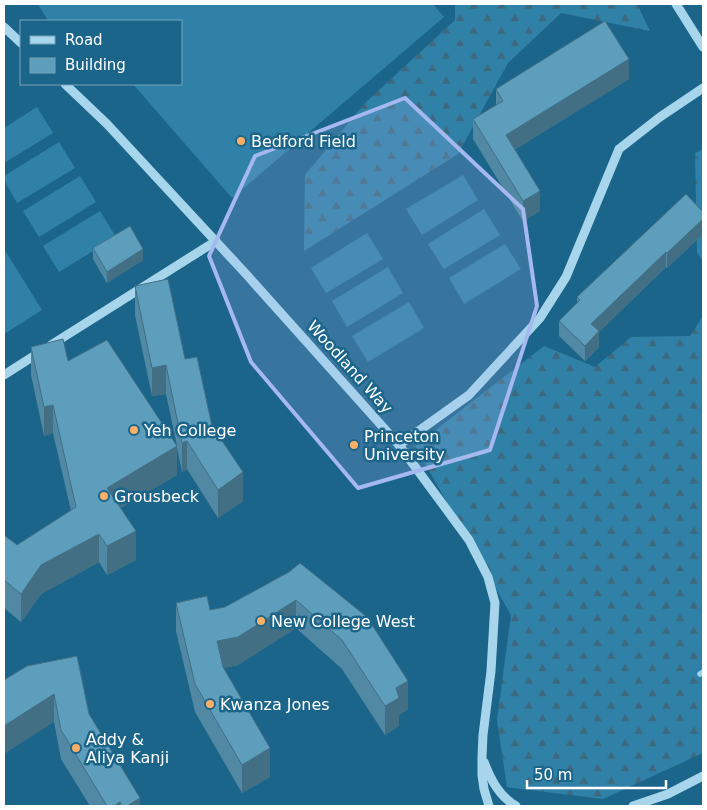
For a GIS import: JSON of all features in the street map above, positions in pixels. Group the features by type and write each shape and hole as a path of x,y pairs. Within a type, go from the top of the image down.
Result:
{"street":[{"path":"676,4 703,47"},
{"path":"4,27 20,42"},
{"name":"Woodland Way","path":"66,85 107,124 399,445 469,540 488,577 495,603 491,671 482,757 482,775 489,806"},
{"path":"399,445 469,395 540,318 566,277 619,149 660,117 703,88"},
{"path":"4,375 216,242"},
{"name":"Woodland Way","path":"482,757 495,786 502,795 516,806"},
{"path":"633,806 668,794 703,776"}],"highlighted area":[{"path":"405,98 523,209 537,306 490,450 358,488 251,362 209,256 255,156"}],"green space":[{"name":"Bedford Field","path":"38,4 433,4 444,17 232,198 134,85 182,85 182,20 47,20"},
{"path":"455,4 637,4 650,31 561,13 508,63 458,154 304,251 305,175 365,103 455,20"},
{"path":"37,107 53,133 4,163 4,128"},
{"path":"59,142 75,168 17,203 4,180 4,176"},
{"path":"703,149 703,262 697,252 695,153"},
{"path":"463,175 478,200 422,235 406,209"},
{"path":"80,176 96,202 39,237 23,211"},
{"path":"484,209 500,235 444,269 428,244"},
{"path":"100,211 116,237 59,272 43,246"},
{"path":"367,233 383,259 326,293 311,268"},
{"path":"505,244 521,269 464,304 449,278"},
{"path":"4,249 42,310 4,334"},
{"path":"388,267 403,293 347,327 332,301"},
{"path":"409,302 424,328 368,362 352,336"},
{"path":"703,316 703,753 603,799 507,787 497,720 511,615 415,446 544,346 595,367 631,337 690,336"}],"building":[{"path":"605,21 629,59 506,135 540,191 523,201 473,119 503,101 496,89"},
{"path":"686,194 703,212 703,219 591,324 599,331 585,346 559,321 580,300 577,297"},
{"path":"130,226 143,249 107,272 93,248"},
{"path":"168,279 185,359 197,357 212,426 243,472 218,490 187,441 182,443 166,365 152,368 135,286"},
{"name":"Grousbeck","path":"63,339 68,361 107,340 177,446 107,488 136,531 107,546 99,534 41,565 21,594 4,580 4,535 17,545 76,507 53,405 44,407 31,347"},
{"path":"300,563 367,617 408,681 396,688 399,698 385,706 342,640 296,600 238,637 217,641 223,667 270,748 242,765 195,684 176,603 207,596 210,610 225,607 289,572"},
{"path":"77,656 89,714 140,798 127,806 122,806 120,802 114,806 107,806 61,730 54,694 4,726 4,680 27,666"}],"place":[{"name":"Bedford Field","path":"241,141"},
{"name":"Yeh College","path":"134,430"},
{"name":"Princeton University","path":"354,445"},
{"name":"Grousbeck","path":"104,496"},
{"name":"New College West","path":"261,621"},
{"name":"Kwanza Jones","path":"210,704"},
{"name":"Addy & Aliya Kanji","path":"76,748"}]}
